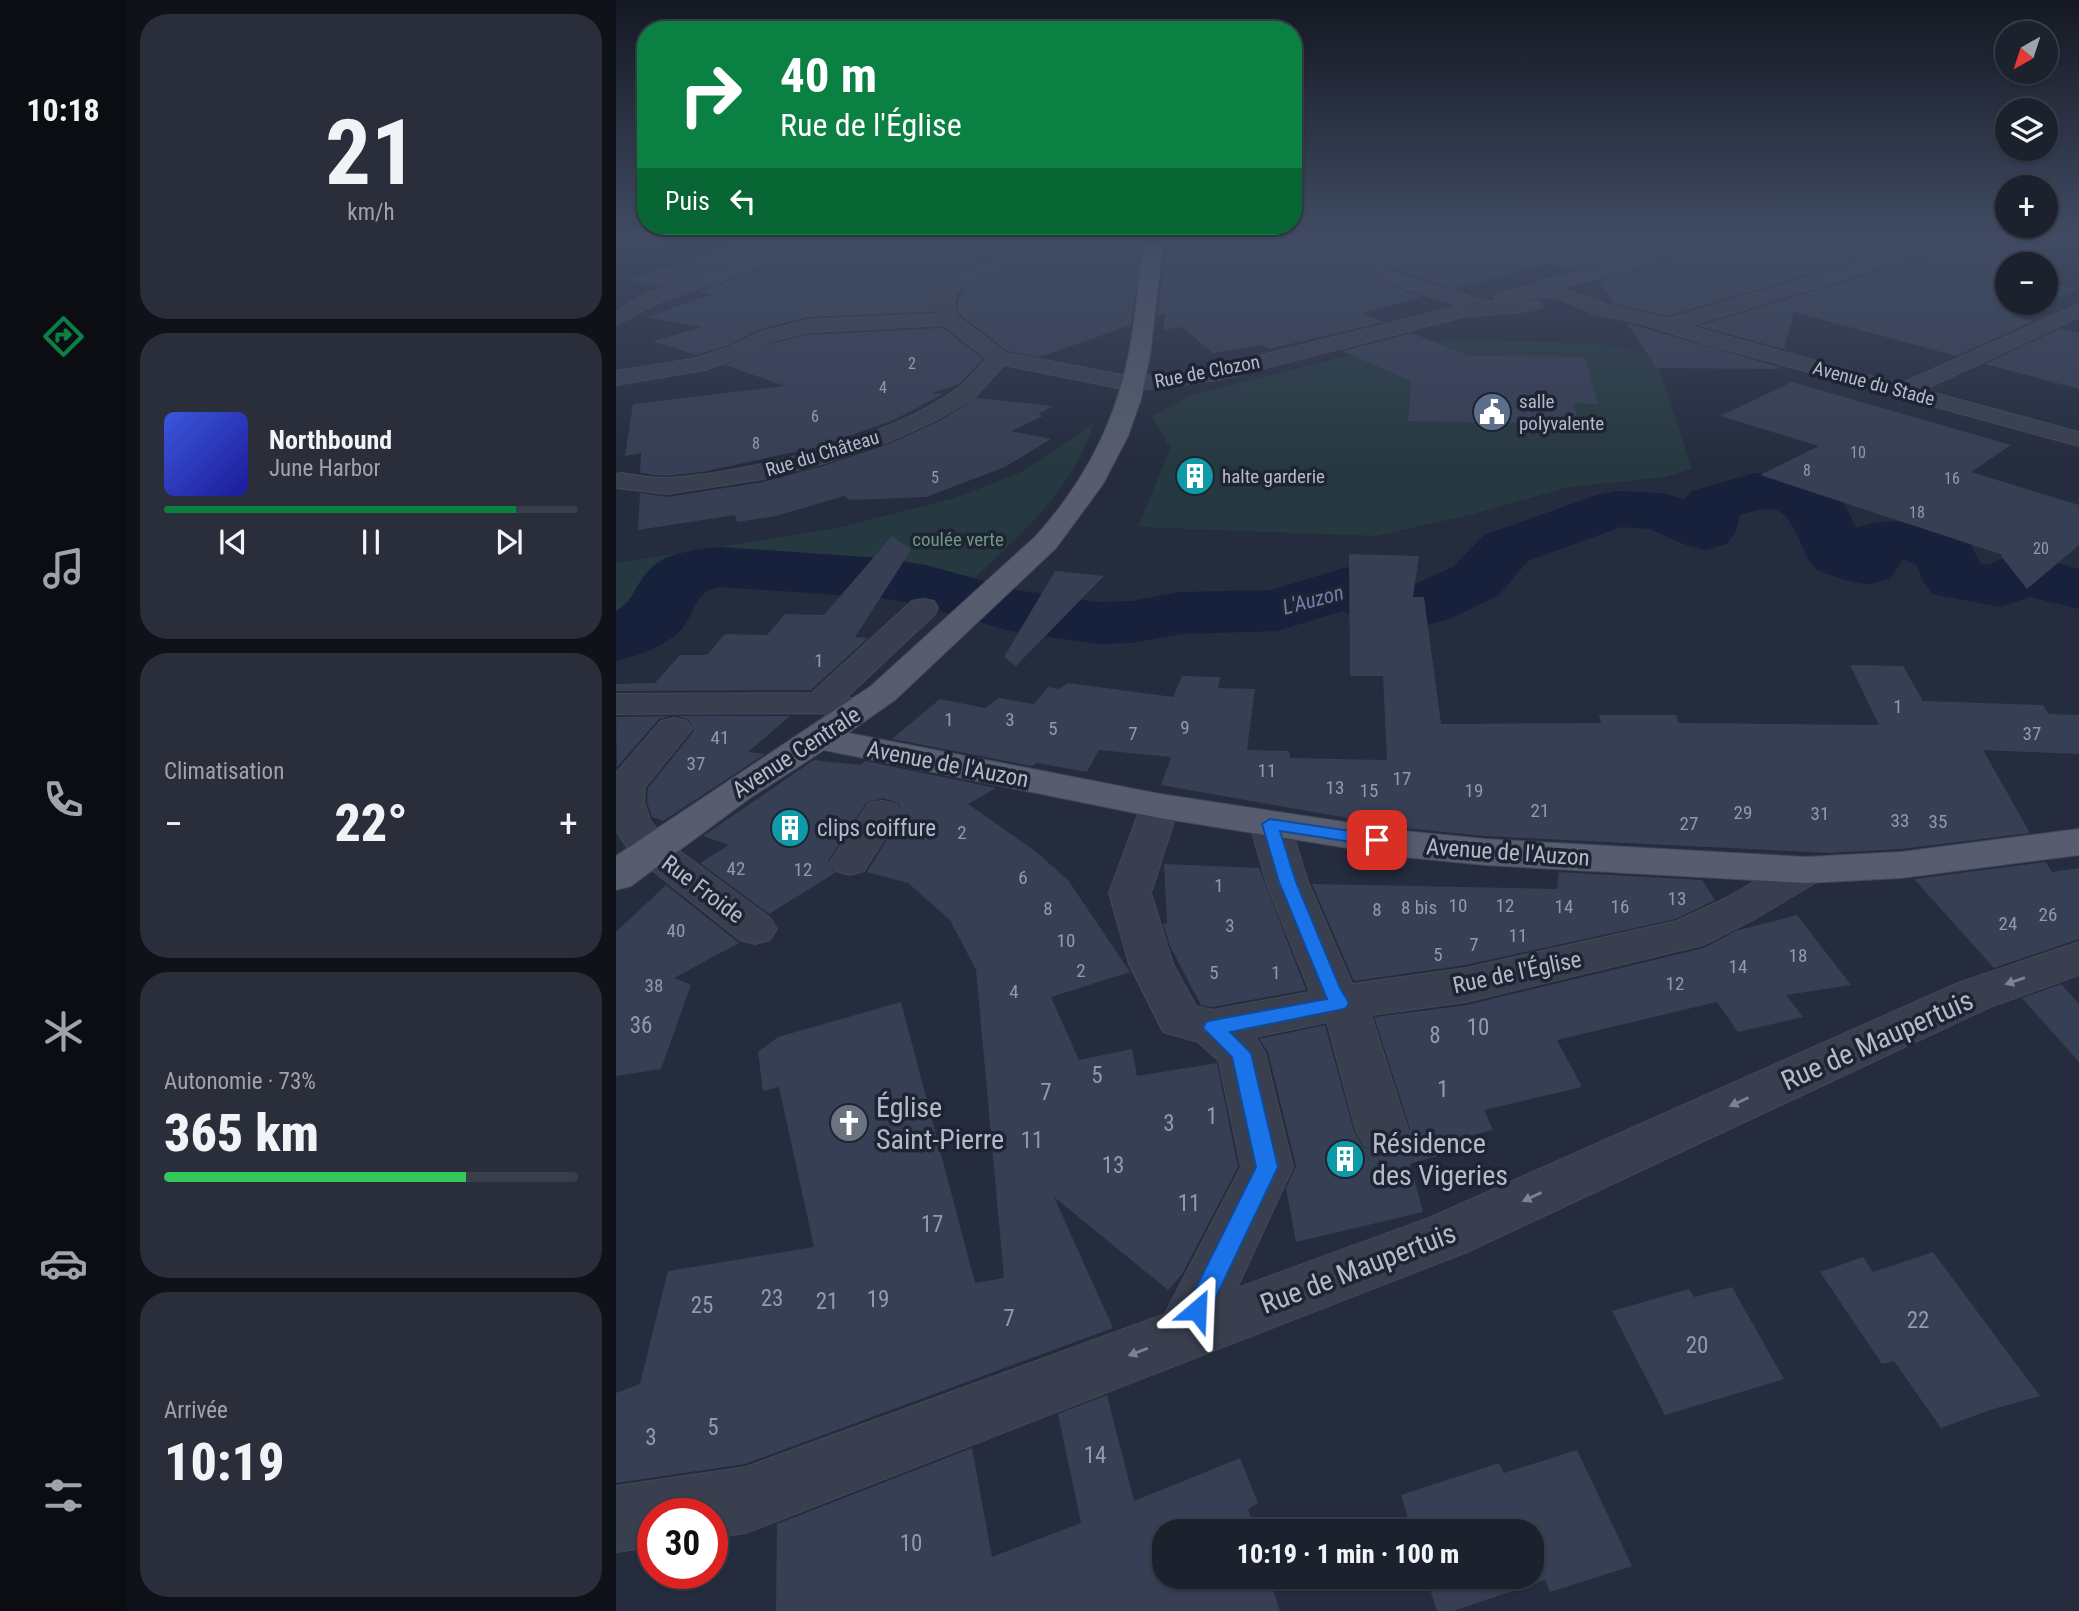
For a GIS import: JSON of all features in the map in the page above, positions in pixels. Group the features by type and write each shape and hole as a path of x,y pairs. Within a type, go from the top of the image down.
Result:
{"main road":[{"name":"Avenue Centrale","path":"616,876 737,790 820,721 859,710 883,693 1046,542 1078,504 1122,422 1133,384 1144,310"},
{"name":"Avenue de l'Auzon","path":"820,721 1160,806 1404,844 1485,852 1805,870 1901,865 2079,842"}],"street":[{"path":"946,310 948,319 999,358"},
{"name":"Rue de Clozon","path":"999,358 1133,384 1218,373 1472,310"},
{"name":"Avenue du Stade","path":"1581,310 1670,327"},
{"name":"Avenue du Stade","path":"1603,310 1647,319 2079,439"},
{"path":"1670,327 1725,310"},
{"path":"1903,391 2079,310"},
{"path":"621,372 697,365 738,351 765,337 808,326 948,319"},
{"name":"Rue du Château","path":"621,481 667,486 763,471 817,458 881,436 930,414 965,393 999,358"},
{"path":"616,704 820,721 923,608"},
{"name":"Rue Froide","path":"674,729 626,785 623,792 630,820 639,839 755,929"},
{"path":"1160,806 1130,893 1151,964 1181,1020 1213,1028 1241,1053 1267,1167 1186,1334"},
{"path":"849,862 882,813"},
{"path":"1270,824 1287,882 1331,989 1349,1017 1382,1129"},
{"name":"Rue de l'Église","path":"1213,1028 1339,1003 1466,985 1688,934 1741,908 1805,870"},
{"name":"Rue de Maupertuis","path":"616,1519 746,1500 1448,1235 1973,995 2079,958"}],"green space":[{"path":"1410,340 1596,343 1655,355 1692,469 1665,477 1569,487 1473,514 1376,536 1138,527 1170,448 1152,416 1189,396"},
{"name":"coulée verte","path":"1093,424 1073,470 1058,491 1025,530 970,582 767,563 700,569 675,581 654,618 616,640 616,563 838,528 958,497 1021,472"}],"building":[{"path":"666,310 934,310 807,317 757,330 730,345 696,355 652,341 703,327 649,318 658,314 655,314"},
{"path":"958,310 1133,310 1131,325 1040,357 1007,351 959,314"},
{"path":"1158,310 1373,310 1362,313 1384,322 1269,349 1262,345 1213,353 1182,327 1163,330 1165,314 1157,316"},
{"path":"1642,310 1688,310 1668,316"},
{"path":"1750,310 1995,310 1995,315 2016,315 2014,316 2034,321 1956,356 1794,312 1784,349 1698,326"},
{"path":"1627,323 1779,367 1656,368"},
{"path":"943,328 983,359 959,384 932,393 943,394 894,420 818,447 702,472 663,476 640,473 641,453 625,456 633,404 785,386 725,365 773,343 808,335"},
{"path":"2061,328 2079,333 2079,389 1985,364"},
{"path":"1412,333 1469,356 1585,357 1598,404 1574,403 1579,424 1408,421 1411,381 1342,351"},
{"path":"1792,382 2011,445 1971,472 2079,505 2079,545 2027,589 2001,556 2003,555 1760,475 1819,446 1720,416"},
{"path":"977,398 1053,406 1038,414 1043,416 1011,431 1051,439 1005,467 926,497 850,500 844,496 776,516 737,522 735,515 638,530 640,493 667,497 763,482 826,465 891,443 939,421"},
{"path":"892,536 911,550 855,637 868,638 811,690 616,691 616,684 655,683 680,655 707,655 725,634 767,635 785,614 824,615"},
{"path":"1349,554 1419,556 1413,597 1424,597 1441,724 1601,723 1599,715 1676,715 1679,723 1879,725 1850,665 1903,666 1923,701 2043,705 2049,714 2079,715 2079,754 1983,750 2030,833 1901,849 1829,853 1485,836 1404,828 1161,785 1171,757 1099,750 1087,772 1037,763 1032,766 892,739 940,699 985,708 999,698 1034,704 1048,687 1059,689 1068,683 1173,697 1182,676 1220,677 1218,688 1255,689 1247,750 1289,751 1290,758 1387,760 1383,676 1350,676"},
{"path":"1055,571 1104,576 1016,666 1004,657"},
{"path":"669,716 659,719 617,767 616,717"},
{"path":"678,716 790,716 748,752 765,754 663,821 652,817 647,802 648,788 694,731 689,720"},
{"path":"814,760 860,765 865,761 996,788 968,804 1035,851 1068,880 1130,972 1051,997 1079,1060 1132,1049 1137,1076 1217,1063 1238,1167 1182,1274 1168,1290 1054,1197 1113,1328 745,1464 616,1483 616,1393 640,1384 668,1271 814,1247 779,1087 763,1091 758,1052 778,1037 901,1002 975,1283 1004,1278 976,970 950,920 908,883 867,872 903,814 898,803 883,798 866,803 828,861 835,873 769,914 700,863 729,845 703,836"},
{"path":"2046,862 2052,872 2079,868 2079,939 1994,968 1914,879"},
{"path":"1164,864 1259,868 1306,990 1213,1007 1201,1005 1171,948 1163,924 1167,923"},
{"path":"1559,872 1702,880 1715,900 1676,919 1466,965 1354,981 1312,884 1557,889"},
{"path":"666,885 739,943 674,978 691,985 661,1069 616,1076 616,932"},
{"path":"1797,915 1851,985 1786,995 1803,1017 1738,1032 1717,1002 1557,1040 1582,1087 1484,1110 1493,1130 1445,1142 1448,1153 1410,1164 1423,1212 1296,1242 1286,1188 1296,1166 1268,1052 1259,1039 1325,1025 1354,1131 1363,1147 1383,1153 1402,1146 1410,1129 1374,1017 1467,1005 1704,948 1735,931"},
{"path":"2061,984 2079,1004 2079,1062 2022,998"},
{"path":"1933,1252 2040,1396 1941,1428 1894,1361 1882,1364 1820,1272 1863,1257 1873,1272"},
{"path":"1732,1287 1784,1379 1665,1415 1612,1311 1689,1289 1694,1297"},
{"path":"1107,1395 1134,1501 1240,1458 1258,1503 1248,1509 1251,1519 1152,1519 1152,1589 1273,1589 1280,1611 776,1611 777,1524 972,1448 992,1557 1081,1523 1058,1414"},
{"path":"1577,1450 1632,1566 1550,1592 1544,1580 1544,1519 1408,1519 1401,1495 1499,1463 1504,1473"},
{"path":"1430,1589 1518,1589 1453,1611 1437,1611"}],"waterway":[{"name":"L'Auzon","path":"616,640 654,618 675,581 699,569 720,567 881,578 926,585 1010,610 1097,623 1132,622 1180,613 1277,610 1347,587 1390,607 1426,604 1476,581 1506,548 1615,509 1661,511 1705,531 1712,504 1755,491 1786,492 1815,507 1838,555 1867,565 1879,541 1912,540 1945,554 1955,580 2000,587 2020,574 2079,589"}],"place":[{"name":"salle polyvalente","path":"1492,412"},
{"name":"halte garderie","path":"1195,476"},
{"name":"clips coiffure","path":"790,828"},
{"name":"Église Saint-Pierre","path":"849,1123"},
{"name":"Résidence des Vigeries","path":"1345,1159"}],"route":[{"path":"1197,1310 1267,1167 1241,1053 1213,1028 1339,1003 1287,882 1270,824 1377,840"}]}
